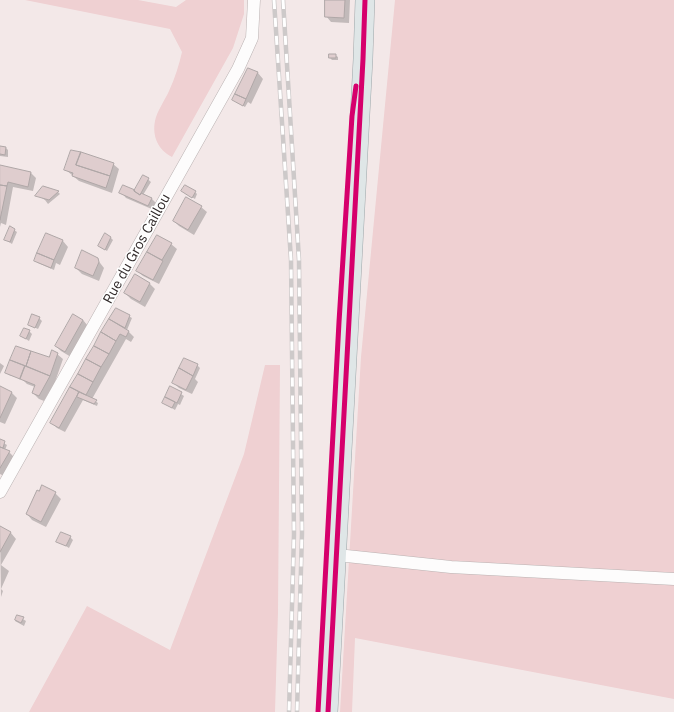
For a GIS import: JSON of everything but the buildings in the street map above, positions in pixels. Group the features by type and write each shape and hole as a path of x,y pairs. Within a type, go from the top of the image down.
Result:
{"main road":[{"path":"328,712 366,0"}],"street":[{"name":"Rue du Gros Caillou","path":"0,492 238,69 252,38 254,0"},
{"path":"337,555 451,567 674,579"}],"shaded area":[{"path":"25,0 138,0 176,7 186,0 244,0 244,14 233,48 172,157 163,151 157,142 154,132 157,113 169,91 182,52 170,29"},
{"path":"395,0 674,0 674,699 355,638 352,712 340,712 361,357"},
{"path":"265,365 280,365 278,612 275,712 29,712 87,606 170,650 244,454"}],"railway":[{"path":"274,0 291,260 294,534 289,712"},
{"path":"283,0 299,260 302,533 297,712"}],"cycle path":[{"path":"328,712 365,0"},
{"path":"318,712 339,322 352,116 356,86"}]}
